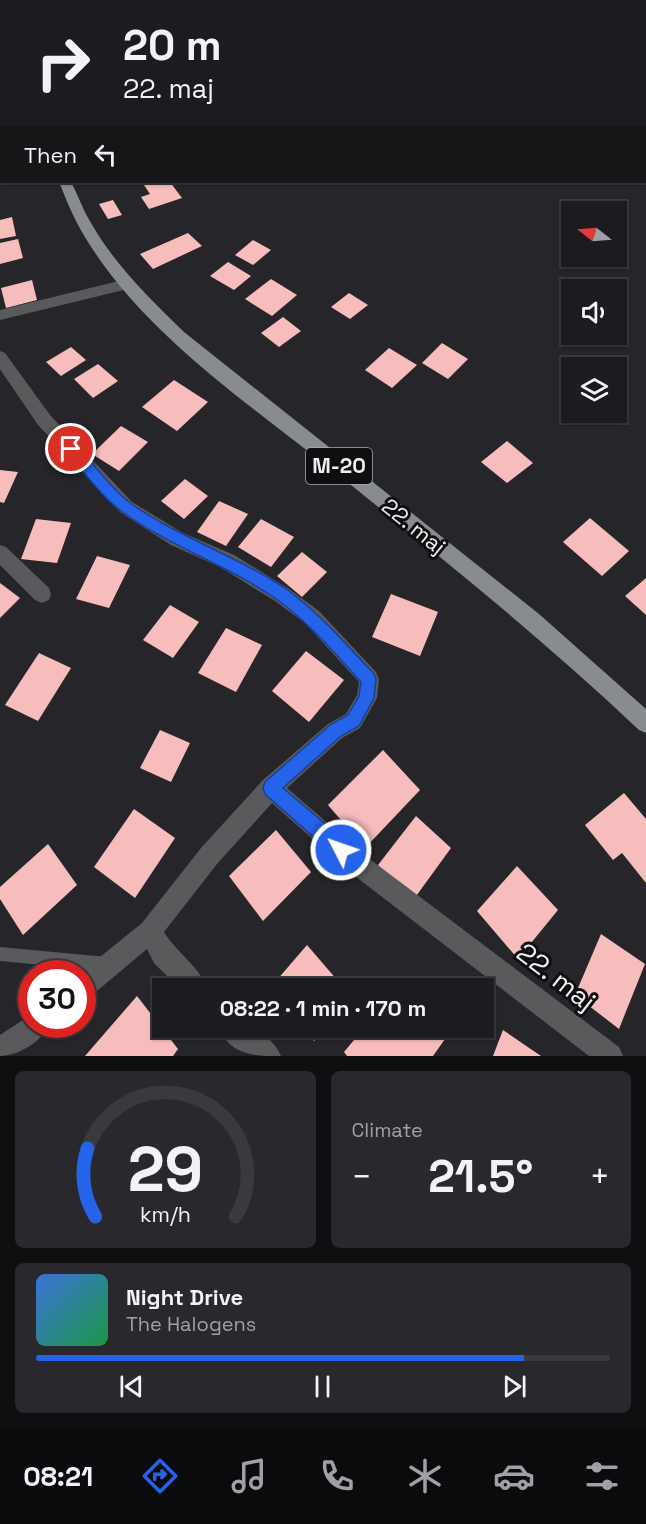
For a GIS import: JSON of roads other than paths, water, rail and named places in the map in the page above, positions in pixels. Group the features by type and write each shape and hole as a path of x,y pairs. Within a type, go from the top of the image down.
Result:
{"main road":[{"name":"22. maj","path":"66,183 85,228 127,284 201,354 521,612 646,723"}],"street":[{"path":"0,315 127,284"},
{"path":"0,357 44,420 126,507 177,539 227,561 282,595 312,617 369,679 366,698 353,720 335,731 271,788 209,856 150,931 96,976"},
{"path":"0,553 42,594"},
{"name":"22. maj","path":"271,788 359,865 610,1056"},
{"path":"150,931 163,954 186,978"},
{"path":"0,1050 18,1037"},
{"path":"245,1038 268,1056"}],"lane":[{"path":"0,954 43,960 111,964"}]}
